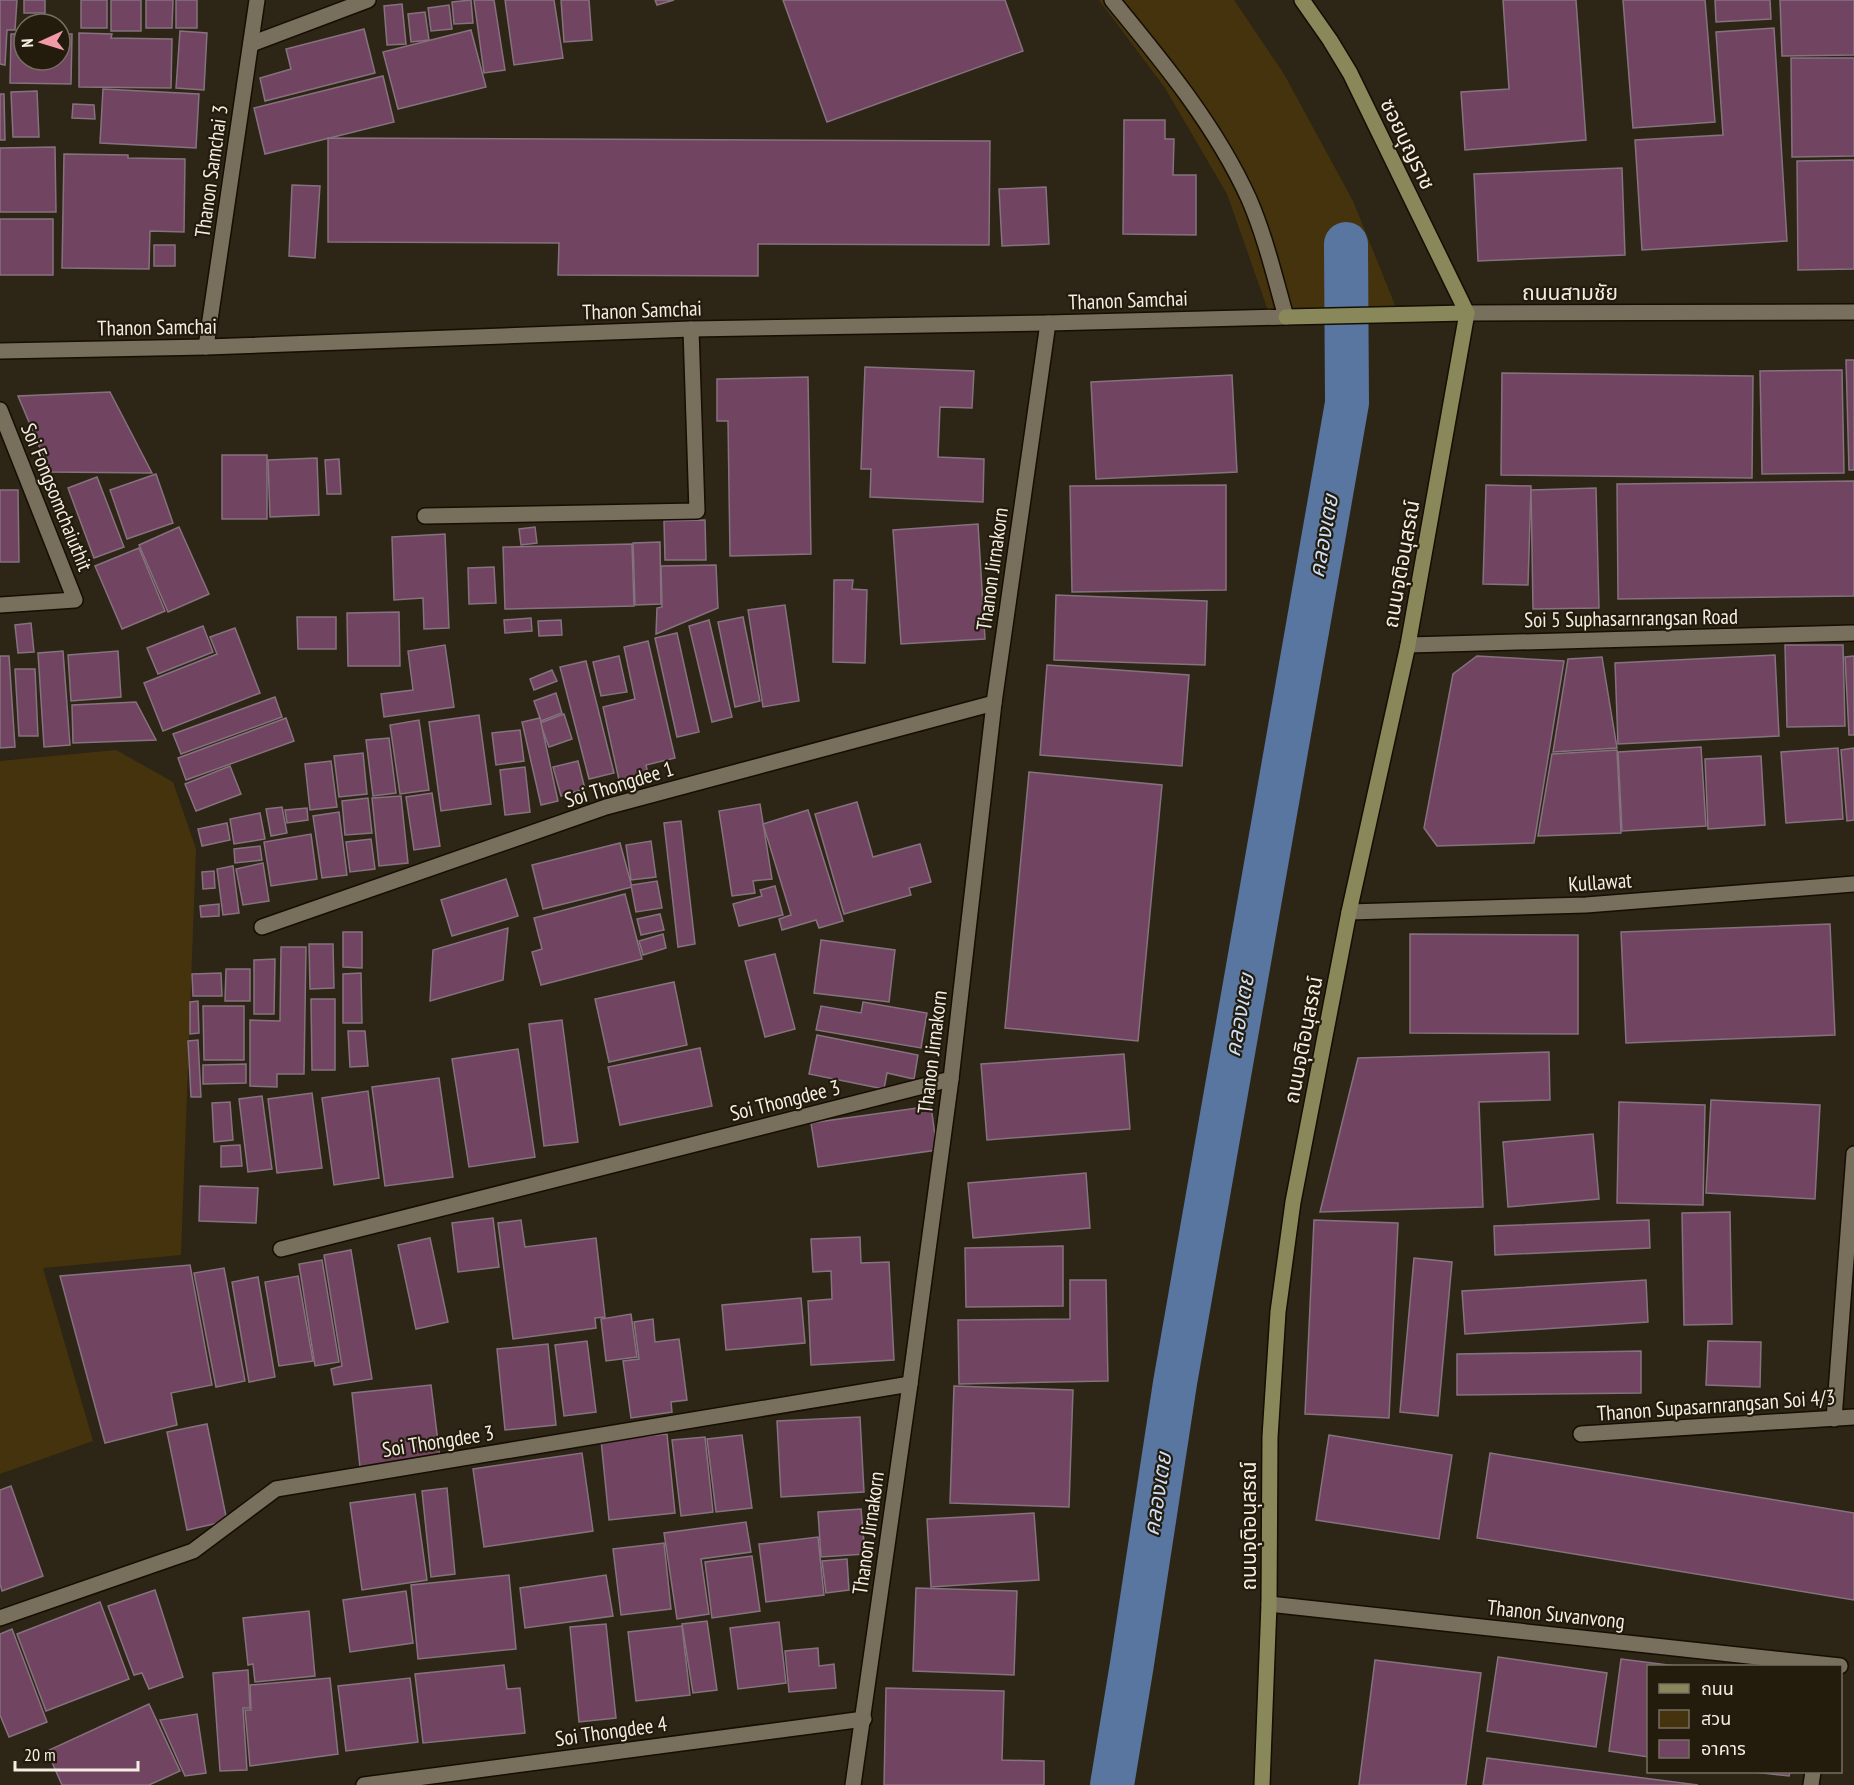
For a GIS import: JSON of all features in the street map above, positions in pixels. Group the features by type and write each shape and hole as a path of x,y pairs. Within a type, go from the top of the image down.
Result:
{"street":[{"name":"Thanon Samchai 3","path":"206,347 257,0"},
{"path":"251,44 368,0"},
{"path":"1112,0 1185,93 1233,168 1249,200 1286,316"},
{"name":"ซอยบุญราช","path":"1302,0 1350,73 1467,313"},
{"name":"ถนนสามชัย","path":"1286,316 1854,312"},
{"name":"ถนนจุติอนุสรณ์","path":"1262,1785 1269,1604 1270,1437 1278,1312 1293,1202 1349,912 1408,645 1467,313"},
{"name":"Thanon Samchai","path":"0,351 206,347 691,329 1286,316"},
{"name":"Thanon Jirnakorn","path":"853,1785 864,1719 951,1079 994,703 1047,323"},
{"path":"425,516 697,511 691,329"},
{"name":"Soi Fongsomchaiuthit","path":"0,410 75,600 0,605"},
{"name":"Soi 5 Suphasarnrangsan Road","path":"1408,645 1854,633"},
{"name":"Soi Thongdee 1","path":"262,927 606,807 994,703"},
{"name":"Kullawat","path":"1349,912 1586,905 1854,884"},
{"name":"Soi Thongdee 3","path":"281,1249 951,1079"},
{"path":"1834,1419 1854,1154"},
{"name":"Soi Thongdee 3","path":"0,1618 193,1551 276,1489 910,1384"},
{"name":"Thanon Supasarnrangsan Soi 4/3","path":"1581,1434 1854,1417"},
{"name":"Thanon Suvanvong","path":"1269,1604 1815,1665"},
{"name":"Soi Thongdee 4","path":"364,1785 864,1719"}],"green space":[{"path":"1099,0 1234,0 1284,74 1353,201 1399,315 1270,316 1227,194 1165,88"},
{"path":"116,750 173,782 196,849 181,1255 43,1268 93,1441 0,1474 0,761"}],"building":[{"path":"0,0 17,0 16,12 12,12 12,30 7,30 5,65 0,64"},
{"path":"24,0 45,0 45,12 24,12"},
{"path":"81,0 107,0 107,28 81,28"},
{"path":"111,0 141,0 141,31 111,31"},
{"path":"146,0 173,0 172,28 146,28"},
{"path":"176,0 197,0 197,28 176,28"},
{"path":"471,0 473,23 454,24 452,2"},
{"path":"474,0 494,0 505,70 484,73"},
{"path":"505,0 554,0 563,58 514,65"},
{"path":"561,0 589,0 592,40 564,42"},
{"path":"655,0 674,0 657,5"},
{"path":"783,0 1005,0 1023,51 827,122"},
{"path":"1503,0 1576,0 1586,140 1465,150 1461,92 1509,89"},
{"path":"1623,0 1705,0 1715,122 1633,128"},
{"path":"1715,0 1770,0 1771,19 1716,22"},
{"path":"1780,0 1854,0 1854,55 1782,56"},
{"path":"402,4 406,44 387,45 384,6"},
{"path":"449,5 452,29 431,31 428,8"},
{"path":"425,12 429,40 411,42 408,14"},
{"path":"1774,28 1787,241 1642,250 1635,140 1723,135 1716,32"},
{"path":"364,29 375,73 265,101 260,78 291,69 286,49"},
{"path":"471,30 486,87 398,109 383,52"},
{"path":"180,31 207,33 204,90 176,88"},
{"path":"79,33 112,34 111,38 172,39 171,88 79,87"},
{"path":"11,34 12,72 71,72 71,84 10,83"},
{"path":"1791,58 1854,58 1854,156 1792,157"},
{"path":"383,76 394,122 265,154 254,108"},
{"path":"103,89 199,94 196,148 100,143"},
{"path":"37,91 39,137 13,137 11,92"},
{"path":"0,94 4,94 5,140 0,140"},
{"path":"73,104 94,105 95,119 72,118"},
{"path":"1124,120 1165,120 1165,139 1174,139 1173,175 1196,175 1196,235 1123,234"},
{"path":"328,138 990,141 989,245 758,244 758,276 558,275 559,243 328,242"},
{"path":"55,147 56,212 0,212 0,148"},
{"path":"64,154 185,159 184,232 150,231 149,269 62,268"},
{"path":"1854,160 1854,269 1798,270 1797,161"},
{"path":"1622,168 1625,255 1478,261 1474,174"},
{"path":"292,185 320,186 315,258 289,256"},
{"path":"1046,187 1049,244 1002,246 999,189"},
{"path":"0,219 53,219 53,275 0,275"},
{"path":"154,245 175,245 175,266 154,266"},
{"path":"1846,360 1854,360 1854,470 1849,470"},
{"path":"865,367 974,371 972,408 940,407 938,457 984,459 983,502 870,497 871,469 861,469"},
{"path":"1842,370 1844,473 1762,474 1760,371"},
{"path":"1502,373 1753,376 1752,478 1501,475"},
{"path":"1232,375 1237,472 1096,479 1091,382"},
{"path":"808,377 811,554 730,556 728,421 717,421 717,379"},
{"path":"110,392 152,473 50,472 18,396"},
{"path":"222,455 267,455 267,519 222,519"},
{"path":"317,458 319,515 270,517 268,460"},
{"path":"339,459 341,494 327,494 325,460"},
{"path":"156,474 173,523 127,539 110,490"},
{"path":"97,477 124,547 94,558 68,488"},
{"path":"1854,481 1854,596 1618,599 1617,484"},
{"path":"1226,485 1226,590 1072,592 1070,486"},
{"path":"1486,485 1531,486 1528,585 1483,584"},
{"path":"1596,488 1599,608 1533,609 1531,490"},
{"path":"0,490 18,490 19,562 0,562"},
{"path":"705,520 706,560 665,560 664,521"},
{"path":"978,524 985,639 901,644 893,530"},
{"path":"179,527 209,594 168,612 139,545"},
{"path":"535,527 537,543 521,545 519,529"},
{"path":"445,534 449,628 424,629 423,598 394,600 392,537"},
{"path":"660,542 661,604 635,605 633,543"},
{"path":"632,544 634,606 505,609 503,547"},
{"path":"139,548 165,611 122,629 95,566"},
{"path":"716,565 718,608 656,634 657,608 662,607 661,566"},
{"path":"494,567 496,603 469,604 468,568"},
{"path":"834,580 853,580 852,589 867,590 865,663 833,662"},
{"path":"1056,595 1207,601 1205,665 1054,660"},
{"path":"785,605 799,701 763,707 748,610"},
{"path":"399,612 400,666 348,666 347,613"},
{"path":"297,617 336,617 336,649 298,649"},
{"path":"743,617 760,701 735,707 718,622"},
{"path":"531,618 532,631 505,633 504,620"},
{"path":"561,620 562,635 539,636 538,621"},
{"path":"709,620 732,717 712,722 689,626"},
{"path":"31,623 34,652 18,653 15,625"},
{"path":"203,626 213,652 158,674 147,648"},
{"path":"235,628 260,693 163,731 144,683 217,654 210,637"},
{"path":"677,633 699,732 677,737 655,638"},
{"path":"648,641 675,758 646,765 648,774 619,780 603,707 635,699 624,647"},
{"path":"445,645 454,707 384,717 381,694 413,690 408,651"},
{"path":"1785,645 1843,645 1845,726 1787,727"},
{"path":"63,651 70,745 44,747 38,653"},
{"path":"118,651 121,697 71,701 68,655"},
{"path":"1775,655 1779,736 1618,744 1615,663"},
{"path":"0,656 9,656 15,747 0,748"},
{"path":"619,656 627,692 601,696 593,662"},
{"path":"1477,656 1564,661 1534,843 1437,846 1424,828 1453,674"},
{"path":"1854,656 1854,735 1849,735 1845,657"},
{"path":"1602,657 1617,748 1553,752 1568,659"},
{"path":"586,661 614,773 589,779 560,667"},
{"path":"1047,665 1189,675 1182,766 1040,755"},
{"path":"15,669 35,669 38,736 19,736"},
{"path":"552,670 557,681 534,690 530,679"},
{"path":"556,693 562,713 541,721 534,701"},
{"path":"275,697 282,717 181,754 173,734"},
{"path":"136,702 156,740 73,743 72,705"},
{"path":"564,714 572,739 549,747 540,723"},
{"path":"479,715 491,804 441,811 429,722"},
{"path":"286,718 294,741 186,780 178,758"},
{"path":"540,718 558,801 541,805 522,722"},
{"path":"419,720 429,790 400,794 390,725"},
{"path":"520,730 524,761 496,765 492,733"},
{"path":"389,738 396,793 373,796 366,740"},
{"path":"1701,747 1706,826 1622,831 1618,752"},
{"path":"1838,748 1843,819 1786,823 1781,752"},
{"path":"1854,748 1854,820 1847,821 1841,750"},
{"path":"1617,750 1621,833 1538,836 1552,754"},
{"path":"363,753 367,794 339,797 334,756"},
{"path":"1761,756 1765,825 1708,829 1705,759"},
{"path":"331,761 337,807 310,810 305,764"},
{"path":"578,761 585,789 561,796 553,767"},
{"path":"230,766 241,794 196,811 185,784"},
{"path":"525,767 530,812 505,815 500,770"},
{"path":"1029,772 1162,785 1138,1041 1005,1028"},
{"path":"432,793 440,846 414,850 406,797"},
{"path":"401,796 408,863 379,866 372,798"},
{"path":"368,798 372,833 345,835 342,801"},
{"path":"857,802 873,857 920,844 931,882 909,888 911,895 844,914 815,814"},
{"path":"760,804 772,879 753,881 755,893 732,896 719,811"},
{"path":"282,807 287,833 271,836 266,809"},
{"path":"307,808 308,820 287,823 285,810"},
{"path":"808,810 843,921 819,928 816,920 782,930 779,919 791,915 763,824"},
{"path":"339,812 347,875 322,878 313,816"},
{"path":"260,813 265,839 234,844 230,819"},
{"path":"681,821 695,944 678,947 664,823"},
{"path":"227,823 230,840 202,846 198,829"},
{"path":"311,834 317,879 271,886 264,842"},
{"path":"371,839 375,869 350,872 346,842"},
{"path":"651,841 656,877 631,880 626,845"},
{"path":"620,843 632,887 543,909 532,865"},
{"path":"260,846 262,860 235,863 234,849"},
{"path":"263,863 269,901 243,905 236,869"},
{"path":"233,866 239,913 223,915 217,869"},
{"path":"214,871 215,888 203,889 202,872"},
{"path":"506,879 518,916 452,936 441,900"},
{"path":"657,881 662,908 636,912 631,885"},
{"path":"775,886 783,915 739,926 733,904 762,896 760,890"},
{"path":"625,894 642,959 541,985 532,952 542,949 534,918"},
{"path":"219,904 219,916 201,917 200,906"},
{"path":"660,914 664,930 641,935 637,919"},
{"path":"1830,924 1835,1035 1626,1043 1621,932"},
{"path":"508,928 503,980 430,1001 433,950"},
{"path":"343,932 362,932 362,968 343,967"},
{"path":"663,934 666,948 643,955 639,941"},
{"path":"1410,934 1578,935 1578,1034 1410,1033"},
{"path":"821,940 895,950 889,1002 814,993"},
{"path":"309,944 333,944 334,988 310,989"},
{"path":"281,947 306,947 304,1074 277,1074 277,1087 250,1086 250,1020 280,1021"},
{"path":"775,954 795,1029 765,1037 745,961"},
{"path":"275,959 274,1014 254,1014 254,960"},
{"path":"226,969 250,969 250,1001 225,1001"},
{"path":"221,973 222,996 193,996 192,974"},
{"path":"361,973 362,1023 343,1023 343,974"},
{"path":"674,982 687,1045 609,1062 595,999"},
{"path":"311,999 335,999 335,1070 312,1070"},
{"path":"198,1001 199,1033 190,1034 190,1002"},
{"path":"863,1002 927,1013 921,1048 816,1030 821,1006 861,1013"},
{"path":"203,1006 244,1006 244,1060 204,1060"},
{"path":"562,1020 578,1142 544,1146 529,1024"},
{"path":"348,1031 365,1031 368,1066 350,1067"},
{"path":"817,1035 918,1055 914,1079 887,1073 884,1089 809,1074"},
{"path":"198,1040 201,1097 191,1097 188,1041"},
{"path":"700,1048 712,1106 620,1125 608,1067"},
{"path":"518,1049 535,1157 469,1167 452,1059"},
{"path":"1549,1052 1550,1100 1479,1102 1483,1207 1320,1212 1358,1058"},
{"path":"1124,1054 1130,1129 987,1140 981,1064"},
{"path":"246,1064 246,1083 203,1084 203,1065"},
{"path":"439,1078 453,1177 385,1186 372,1087"},
{"path":"368,1091 379,1178 334,1185 322,1098"},
{"path":"312,1093 322,1168 277,1173 268,1099"},
{"path":"262,1096 272,1169 248,1172 239,1099"},
{"path":"1711,1100 1820,1105 1815,1199 1706,1193"},
{"path":"230,1102 233,1140 214,1142 212,1103"},
{"path":"1619,1102 1705,1105 1703,1205 1617,1203"},
{"path":"931,1106 937,1150 818,1167 811,1123"},
{"path":"1593,1134 1599,1199 1508,1207 1503,1142"},
{"path":"240,1145 242,1166 221,1167 221,1146"},
{"path":"1086,1173 1090,1228 973,1238 968,1183"},
{"path":"200,1186 258,1188 256,1223 199,1221"},
{"path":"1730,1212 1732,1324 1684,1325 1682,1213"},
{"path":"493,1218 499,1267 458,1272 452,1223"},
{"path":"521,1220 525,1247 596,1238 605,1317 595,1318 596,1328 513,1339 498,1223"},
{"path":"1314,1220 1398,1223 1389,1418 1305,1414"},
{"path":"1649,1220 1650,1248 1495,1255 1494,1226"},
{"path":"860,1237 861,1263 889,1262 894,1360 811,1365 808,1301 832,1299 831,1271 813,1272 811,1239"},
{"path":"430,1238 448,1322 416,1329 398,1245"},
{"path":"1063,1246 1063,1306 966,1307 965,1248"},
{"path":"351,1250 372,1379 334,1385 331,1369 342,1366 324,1255"},
{"path":"1414,1258 1452,1262 1438,1416 1400,1412"},
{"path":"322,1260 339,1362 315,1366 299,1264"},
{"path":"190,1265 212,1385 171,1393 177,1425 105,1443 60,1276"},
{"path":"224,1268 245,1381 216,1387 194,1273"},
{"path":"298,1276 313,1361 279,1366 265,1282"},
{"path":"258,1277 275,1377 249,1382 232,1282"},
{"path":"1070,1280 1106,1280 1108,1381 959,1384 958,1320 1070,1319"},
{"path":"1646,1280 1648,1322 1465,1334 1462,1291"},
{"path":"801,1298 805,1343 726,1350 722,1305"},
{"path":"631,1314 637,1357 606,1361 601,1319"},
{"path":"653,1319 655,1342 679,1339 687,1400 671,1402 672,1412 631,1418 623,1361 639,1359 634,1322"},
{"path":"587,1341 596,1412 564,1416 555,1345"},
{"path":"1708,1341 1761,1342 1760,1387 1706,1385"},
{"path":"548,1344 556,1425 505,1430 497,1349"},
{"path":"1641,1351 1641,1393 1457,1395 1457,1354"},
{"path":"431,1385 440,1458 360,1467 352,1393"},
{"path":"954,1386 1073,1390 1069,1507 950,1503"},
{"path":"860,1417 864,1492 781,1497 777,1421"},
{"path":"207,1424 227,1521 187,1530 167,1432"},
{"path":"667,1434 675,1513 609,1520 601,1440"},
{"path":"742,1435 752,1508 716,1512 707,1439"},
{"path":"1329,1435 1452,1455 1439,1539 1316,1520"},
{"path":"705,1437 713,1512 681,1516 672,1440"},
{"path":"582,1453 593,1531 484,1547 473,1469"},
{"path":"1490,1453 1854,1513 1854,1600 1477,1538"},
{"path":"11,1486 43,1576 2,1591 0,1584 0,1490"},
{"path":"447,1488 455,1574 431,1577 422,1491"},
{"path":"415,1494 427,1580 362,1590 350,1503"},
{"path":"861,1509 865,1554 821,1557 818,1512"},
{"path":"1034,1513 1039,1580 931,1587 927,1519"},
{"path":"746,1522 751,1552 701,1559 709,1614 677,1619 664,1533"},
{"path":"818,1537 824,1595 766,1602 759,1544"},
{"path":"664,1543 671,1609 621,1615 613,1549"},
{"path":"752,1556 760,1611 712,1618 705,1562"},
{"path":"847,1559 849,1590 826,1593 822,1561"},
{"path":"509,1575 516,1649 418,1659 411,1585"},
{"path":"606,1575 613,1616 525,1628 520,1588"},
{"path":"916,1588 1017,1591 1014,1675 913,1671"},
{"path":"155,1590 183,1677 149,1689 142,1673 134,1675 108,1606"},
{"path":"406,1591 413,1643 350,1652 343,1600"},
{"path":"100,1602 129,1679 46,1711 17,1634"},
{"path":"309,1611 315,1676 255,1682 253,1664 248,1665 243,1618"},
{"path":"707,1621 717,1690 693,1693 682,1624"},
{"path":"779,1622 786,1683 738,1689 730,1628"},
{"path":"606,1624 616,1718 579,1722 570,1627"},
{"path":"682,1626 690,1695 636,1701 628,1632"},
{"path":"12,1629 47,1722 9,1737 0,1715 0,1634"},
{"path":"818,1648 819,1666 834,1664 836,1688 789,1692 785,1651"},
{"path":"1498,1657 1607,1673 1596,1747 1487,1731"},
{"path":"1621,1659 1668,1665 1647,1665 1647,1757 1609,1751"},
{"path":"1375,1660 1481,1673 1466,1785 1359,1785"},
{"path":"504,1665 507,1689 520,1688 525,1733 423,1743 415,1674"},
{"path":"248,1670 250,1708 243,1708 247,1770 220,1771 213,1673"},
{"path":"330,1678 338,1754 250,1766 245,1710 251,1710 250,1685"},
{"path":"410,1678 418,1742 346,1751 338,1686"},
{"path":"886,1688 1004,1691 1002,1760 1044,1761 1044,1785 884,1785"},
{"path":"149,1704 180,1771 149,1785 62,1785 47,1751"},
{"path":"197,1714 206,1773 185,1776 160,1720"},
{"path":"1487,1758 1698,1785 1483,1785"},
{"path":"1763,1773 1790,1773 1789,1776"}],"waterway":[{"name":"คลองเตย","path":"1112,1785 1175,1383 1347,403 1346,244"}]}
